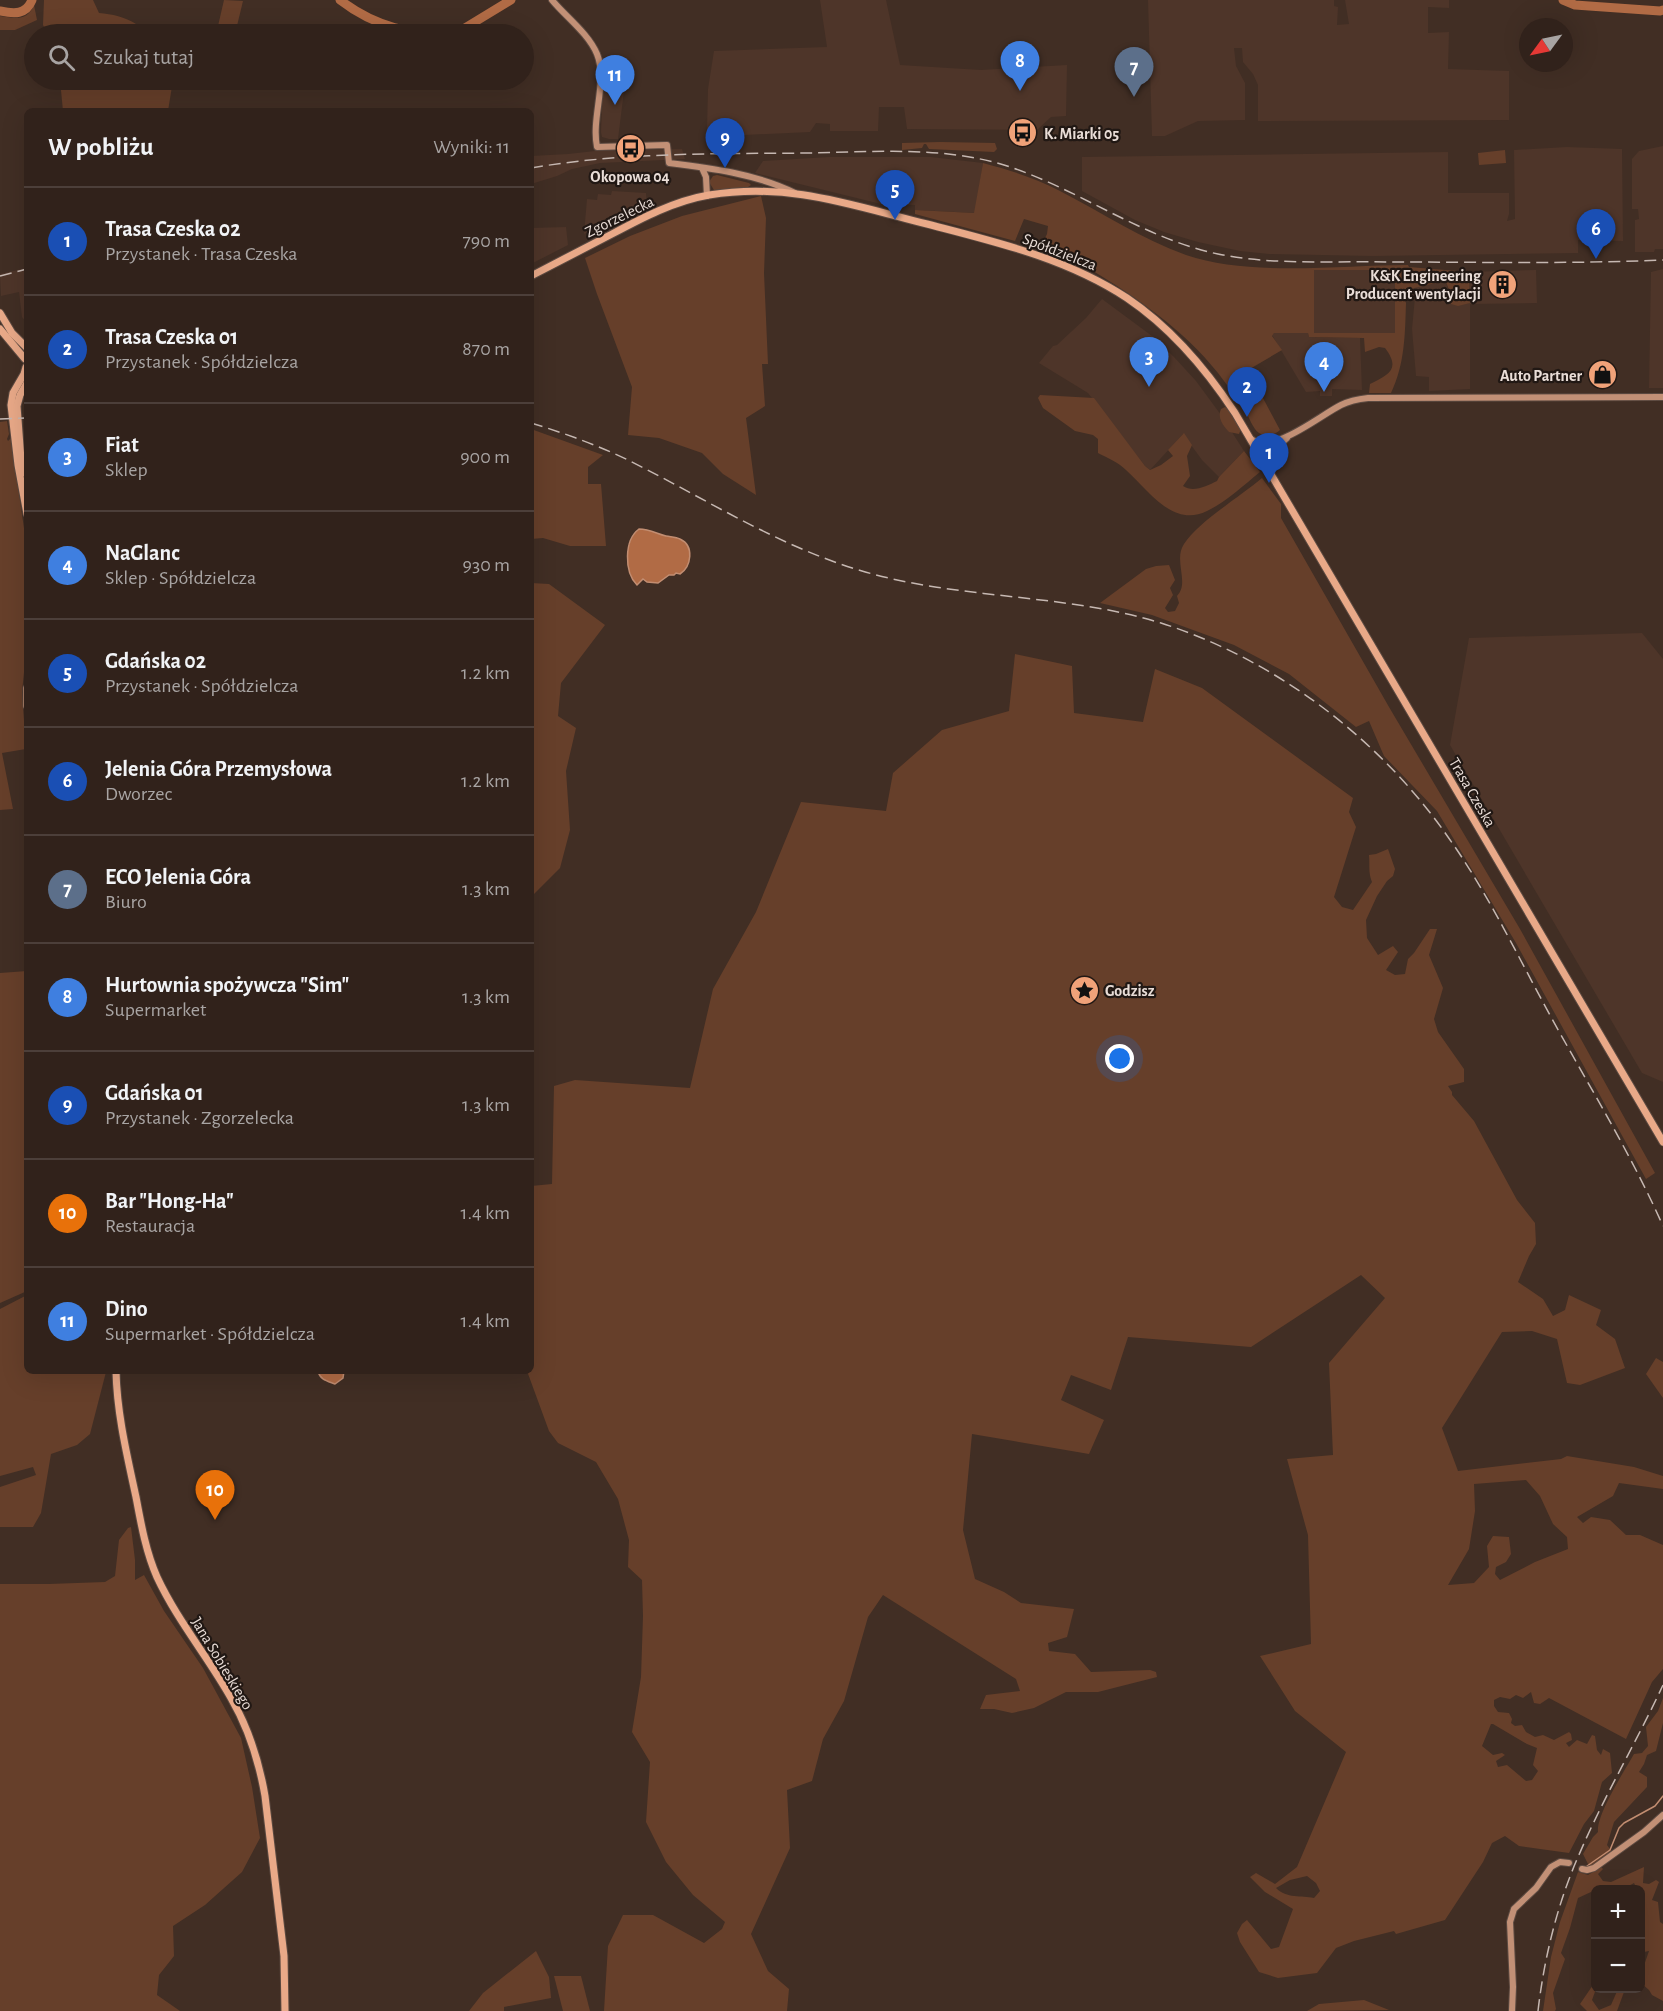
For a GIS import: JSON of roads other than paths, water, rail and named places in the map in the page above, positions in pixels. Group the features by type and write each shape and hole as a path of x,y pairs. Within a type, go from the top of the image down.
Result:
{"main road":[{"name":"Zgorzelecka","path":"534,274 652,213 681,202 735,192 769,190 795,193"},
{"name":"Spółdzielcza","path":"795,193 990,240 1065,264 1098,280 1142,309 1184,348 1220,391 1262,456"},
{"path":"0,313 12,333 24,345"},
{"path":"0,329 24,359"},
{"path":"24,374 13,393 11,405 24,494"},
{"path":"22,481 18,406 24,388"},
{"name":"Trasa Czeska","path":"1262,456 1663,1142"},
{"name":"Jana Sobieskiego","path":"116,1374 122,1435 150,1556 157,1576 178,1615 231,1698 245,1726 261,1771 266,1796 284,1956 285,2011"}],"street":[{"path":"553,1 592,46 598,58 600,74 595,135 597,147 667,144 669,163 770,183 795,193"},
{"path":"702,168 706,177 707,196"},
{"path":"1262,456 1290,436 1344,404 1365,398 1663,397"},
{"path":"1251,439 1259,444 1274,442 1290,436"},
{"path":"1262,456 1263,450 1274,442"},
{"path":"1582,1869 1594,1868 1663,1815"},
{"path":"1512,2011 1511,1916 1551,1867 1560,1862 1569,1863"}],"waterway":[{"path":"0,11 10,13 23,11 32,0"},
{"path":"340,0 383,24"},
{"path":"471,24 511,0"},
{"path":"1563,0 1575,5 1663,10"},
{"path":"1587,1866 1610,1850 1619,1828 1624,1823 1655,1806 1663,1796"}],"railway":[{"path":"534,168 635,156 882,151 932,153 956,155 1004,165 1059,187 1166,238 1194,248 1243,258 1324,262 1663,260"},
{"path":"0,276 24,270"},
{"path":"0,419 24,418"},
{"path":"534,424 616,455 743,521 831,561 862,571 936,587 1087,606 1161,623 1245,658 1322,707 1390,767 1421,801 1463,858 1624,1146 1663,1226"},
{"path":"1538,2011 1552,1933 1570,1875 1598,1813 1663,1685"}],"place":[{"name":"Hurtownia spożywcza \"Sim\"","path":"1020,91"},
{"name":"ECO Jelenia Góra","path":"1134,97"},
{"name":"Dino","path":"615,105"},
{"name":"K. Miarki 05","path":"1023,133"},
{"name":"Okopowa 04","path":"630,148"},
{"name":"Gdańska 01","path":"725,168"},
{"name":"Gdańska 02","path":"895,220"},
{"name":"Jelenia Góra Przemysłowa","path":"1596,259"},
{"name":"K&K Engineering Producent wentylacji","path":"1502,284"},
{"name":"Auto Partner","path":"1603,375"},
{"name":"Fiat","path":"1149,387"},
{"name":"NaGlanc","path":"1324,392"},
{"name":"Trasa Czeska 01","path":"1247,417"},
{"name":"Trasa Czeska 02","path":"1269,483"},
{"name":"Godzisz","path":"1084,990"},
{"name":"Bar \"Hong-Ha\"","path":"215,1520"}]}
